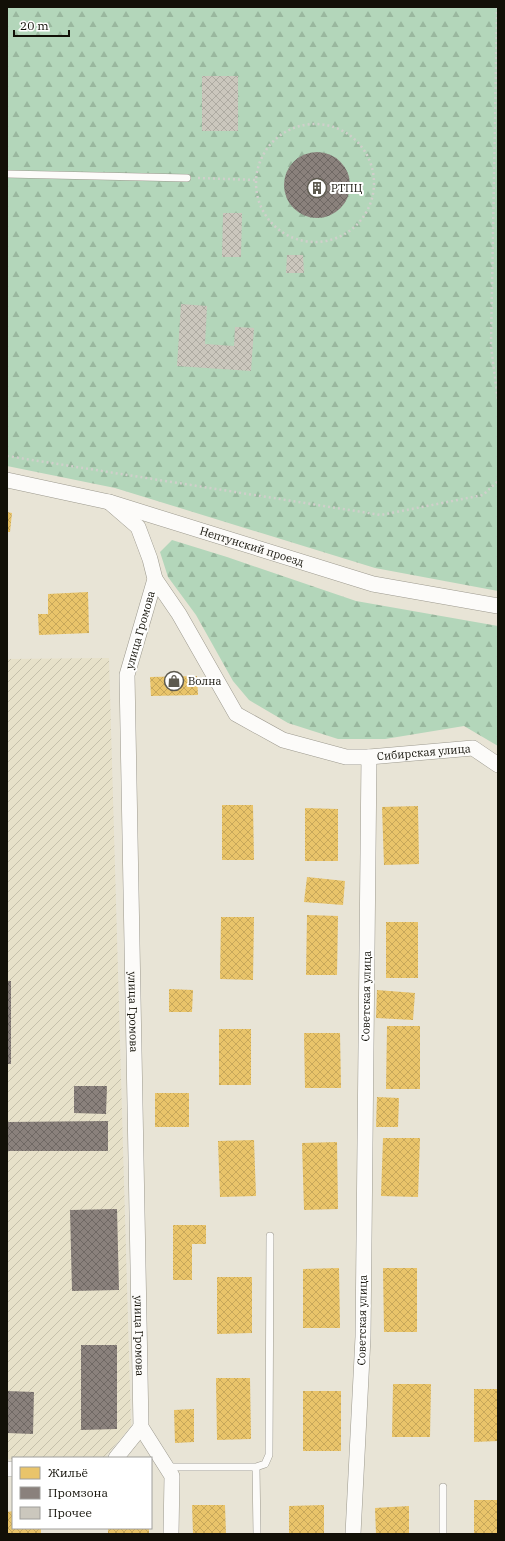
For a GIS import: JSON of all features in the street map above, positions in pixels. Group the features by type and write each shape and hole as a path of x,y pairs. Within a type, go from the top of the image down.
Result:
{"street":[{"name":"Нептунский проезд","path":"7,480 109,502 373,584 498,606"},
{"name":"улица Громова","path":"109,502 138,527 156,579 127,675 141,1427"},
{"path":"156,579 179,614 236,714 283,740 346,757 369,757"},
{"name":"Сибирская улица","path":"369,757 473,748 498,765"},
{"name":"Советская улица","path":"353,1534 363,1337 369,757"},
{"path":"117,1457 141,1427 172,1476 171,1534"},
{"path":"152,1467 167,1467"}],"lane":[{"path":"7,174 187,178"},
{"path":"167,1467 256,1467 264,1464 269,1455 270,1236"},
{"path":"256,1467 257,1534"},
{"path":"443,1487 443,1534"}],"path":[{"path":"497,7 491,346 498,402"},
{"path":"320,124 338,129 354,139 366,153 373,170 374,189 369,208 357,225 341,237 321,242 301,241 282,232 268,218 259,200 256,180 261,162 270,146 284,133 302,126 320,124"},
{"path":"187,178 256,180"},
{"path":"7,456 381,516 483,495 498,481"}],"shaded area":[{"path":"109,658 131,1426 105,1457 12,1457 12,1459 7,1459 7,659"}],"green space":[{"path":"7,7 498,7 498,591 375,568 115,488 7,466"},
{"path":"172,540 356,601 498,626 498,746 464,726 385,739 338,739 288,723 249,700 233,681 196,615 168,577 160,552"}],"building: Жильё":[{"path":"7,512 12,513 10,532 7,532"},
{"path":"88,592 89,633 39,635 38,614 48,614 48,594"},
{"path":"197,676 198,695 151,696 150,677"},
{"path":"222,805 253,805 254,860 222,860"},
{"path":"418,806 419,864 384,865 382,807"},
{"path":"305,808 338,809 338,861 305,861"},
{"path":"307,877 345,881 343,905 304,902"},
{"path":"307,915 338,916 337,975 306,975"},
{"path":"221,917 254,917 253,980 220,979"},
{"path":"386,922 418,922 418,978 386,978"},
{"path":"169,989 193,990 192,1012 169,1012"},
{"path":"377,990 415,993 413,1020 376,1018"},
{"path":"387,1026 420,1026 420,1089 386,1089"},
{"path":"219,1029 251,1029 251,1085 219,1085"},
{"path":"304,1033 340,1033 341,1088 305,1088"},
{"path":"155,1093 189,1093 189,1127 155,1127"},
{"path":"377,1097 399,1098 398,1127 376,1127"},
{"path":"383,1138 420,1138 418,1197 381,1196"},
{"path":"254,1140 256,1196 220,1197 218,1141"},
{"path":"337,1142 338,1209 304,1210 302,1143"},
{"path":"173,1225 206,1225 206,1244 192,1244 192,1280 173,1280"},
{"path":"339,1268 340,1328 303,1328 303,1269"},
{"path":"383,1268 417,1268 417,1332 384,1332"},
{"path":"217,1277 252,1277 252,1333 217,1334"},
{"path":"216,1378 250,1378 251,1439 217,1440"},
{"path":"393,1384 431,1384 430,1437 392,1437"},
{"path":"474,1389 498,1389 498,1441 474,1442"},
{"path":"303,1391 341,1391 341,1451 303,1451"},
{"path":"194,1409 194,1442 175,1443 174,1410"},
{"path":"474,1500 498,1500 498,1534 474,1534"},
{"path":"192,1505 225,1505 226,1534 193,1534"},
{"path":"324,1505 324,1534 289,1534 289,1506"},
{"path":"409,1506 409,1534 376,1534 375,1508"},
{"path":"12,1511 12,1529 41,1529 41,1534 7,1534 7,1512"},
{"path":"108,1529 149,1529 149,1534 108,1534"}],"building: Промзона":[{"name":"РТПЦ","path":"317,152 330,155 340,162 347,172 350,185 347,198 340,208 330,215 317,218 304,215 294,208 287,198 284,185 287,172 294,162 304,155"},
{"path":"7,981 11,981 11,1064 7,1064"},
{"path":"74,1086 107,1086 106,1114 74,1113"},
{"path":"108,1121 108,1151 7,1151 7,1122"},
{"path":"117,1209 119,1290 72,1291 70,1210"},
{"path":"81,1345 117,1345 117,1429 81,1430"},
{"path":"7,1391 34,1392 33,1434 7,1433"}],"building: Прочее":[{"path":"202,76 238,76 238,131 202,131"},
{"path":"223,213 242,213 241,257 222,257"},
{"path":"287,255 303,255 304,273 286,273"},
{"path":"181,304 207,306 205,344 234,346 235,327 254,328 251,371 177,366"}],"place":[{"name":"РТПЦ","path":"317,188"},
{"name":"Волна","path":"174,681"}]}
